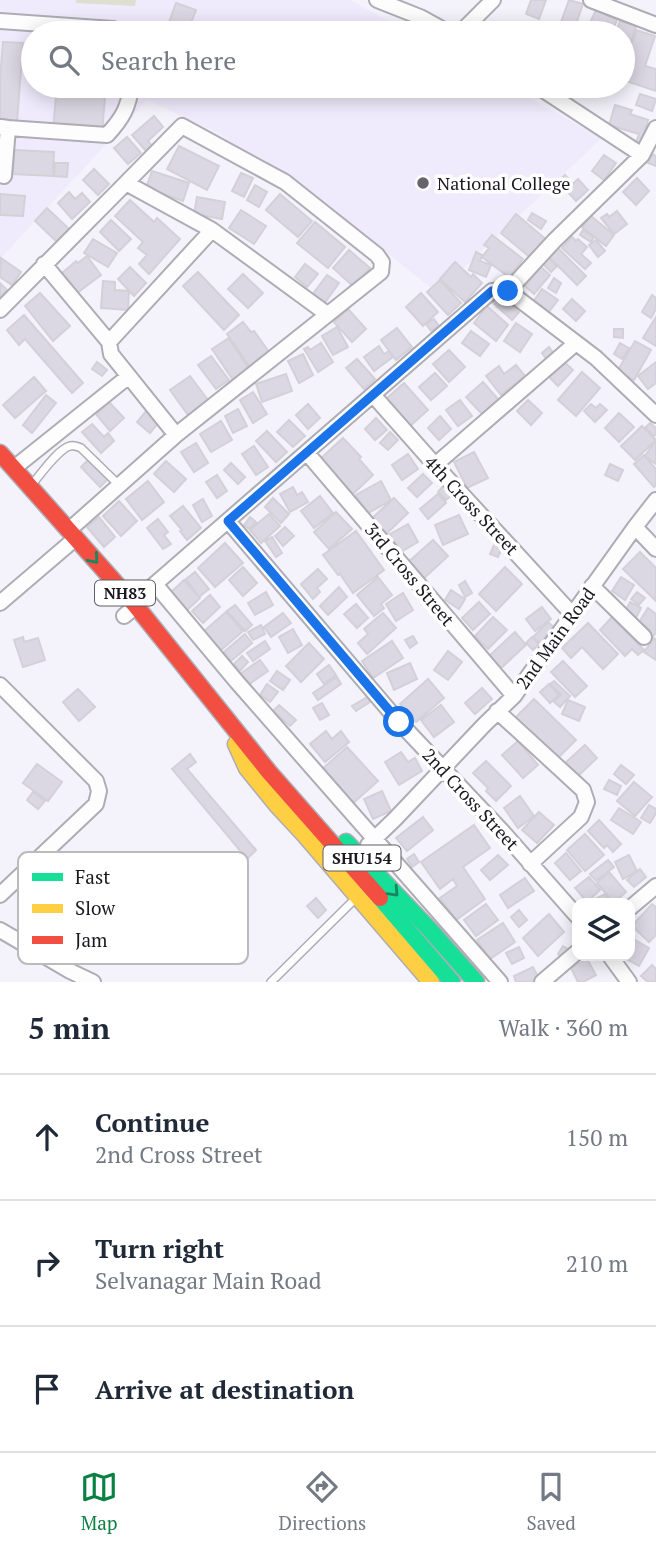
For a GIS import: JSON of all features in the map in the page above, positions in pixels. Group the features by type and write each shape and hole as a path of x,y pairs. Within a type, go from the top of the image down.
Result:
{"main road":[{"name":"NH83","path":"0,453 7,470 70,539 239,742 247,768 259,784 431,982"},
{"name":"NH83","path":"7,470 30,486 70,539"},
{"path":"239,742 444,982"},
{"name":"SHU154","path":"239,742 358,854 476,982"},
{"path":"267,775 365,880 452,982"}],"street":[{"path":"377,0 427,21"},
{"path":"472,21 493,0"},
{"path":"591,0 656,25"},
{"path":"0,21 21,22"},
{"path":"0,175 4,176 4,128 107,135 120,122 129,98"},
{"path":"555,98 642,155"},
{"path":"0,310 182,125 285,182 377,255 382,262 380,272 176,435 119,486 70,539 0,603"},
{"path":"508,291 554,241 642,155 656,128"},
{"path":"126,183 212,230 327,313"},
{"path":"109,342 212,230"},
{"path":"44,264 109,342 111,354 176,435"},
{"path":"130,611 155,584 492,291 508,291 576,342 656,415"},
{"path":"435,465 576,342"},
{"path":"7,470 128,376"},
{"name":"4th Cross Street","path":"374,396 572,614"},
{"name":"3rd Cross Street","path":"307,453 514,695"},
{"name":"2nd Main Road","path":"358,854 514,695 656,500"},
{"name":"2nd Cross Street","path":"228,521 399,722 572,910"},
{"path":"635,527 656,549"},
{"path":"155,584 237,682 500,982"},
{"path":"592,586 644,637"},
{"path":"0,685 96,781 99,791 96,804 45,852"},
{"path":"497,711 583,790 587,802 581,817 530,864"},
{"path":"0,895 18,878"},
{"path":"635,904 656,886"},
{"path":"0,930 18,940"},
{"path":"542,982 572,956"},
{"path":"614,961 629,982"},
{"path":"59,964 93,982"}],"lane":[{"path":"30,486 61,451 68,446 75,446 81,448 119,486"},
{"path":"271,982 358,897"}],"shaded area":[{"name":"National College","path":"0,0 350,0 389,21 21,21 21,98 529,98 602,138 437,293 358,229 218,133 147,100 0,259"},
{"path":"76,0 136,0 135,6 76,3"}],"building":[{"path":"531,0 546,0 539,19 526,14"},
{"path":"569,0 583,4 577,21 561,21"},
{"path":"176,3 196,10 192,21 169,21"},
{"path":"596,10 617,20 617,21 591,21"},
{"path":"636,30 655,36 645,66 656,69 656,91 635,84"},
{"path":"3,42 21,43 17,122 0,121"},
{"path":"640,94 656,99 652,111 636,105"},
{"path":"56,98 105,98 102,132 53,128"},
{"path":"615,105 632,110 630,114 648,120 641,144 636,143 639,134 609,125"},
{"path":"154,116 163,127 148,141 153,147 147,152 132,135"},
{"path":"127,137 141,153 128,164 114,148"},
{"path":"179,146 219,166 207,190 167,169"},
{"path":"14,150 54,152 53,176 13,174"},
{"path":"652,154 656,156 656,166 648,163"},
{"path":"604,155 616,163 604,180 592,171"},
{"path":"55,163 68,163 67,177 54,176"},
{"path":"94,169 109,184 98,195 83,180"},
{"path":"152,171 189,183 183,201 146,188"},
{"path":"241,173 253,178 244,197 232,191"},
{"path":"565,175 573,184 578,179 588,190 576,201 558,181"},
{"path":"637,178 649,191 636,205 623,192"},
{"path":"255,185 267,192 259,207 247,200"},
{"path":"69,192 75,199 82,193 90,202 72,219 58,203"},
{"path":"0,194 25,196 23,216 0,215"},
{"path":"280,194 312,221 298,237 266,210"},
{"path":"197,197 225,202 222,219 194,214"},
{"path":"130,200 154,222 157,218 180,239 149,274 139,264 147,255 138,248 143,242 115,216"},
{"path":"47,208 69,229 57,242 35,221"},
{"path":"241,210 266,226 254,244 229,228"},
{"path":"617,211 627,224 614,234 601,218 607,214 609,217"},
{"path":"532,213 546,221 541,229 528,220"},
{"path":"516,214 548,241 532,259 501,233"},
{"path":"591,216 614,235 606,246 582,227"},
{"path":"111,220 131,239 119,251 100,232"},
{"path":"315,222 345,247 328,268 297,243"},
{"path":"583,230 594,237 591,242 580,235"},
{"path":"492,235 523,259 509,277 482,257 489,248 484,245"},
{"path":"572,237 587,247 581,254 591,263 585,269 562,248"},
{"path":"93,239 117,253 108,267 84,253"},
{"path":"596,240 605,251 598,257 589,245"},
{"path":"558,248 586,276 577,285 549,257"},
{"path":"349,250 370,268 354,287 333,268"},
{"path":"476,252 482,255 480,261 491,265 486,277 469,270"},
{"path":"87,256 101,275 77,293 62,273"},
{"path":"1,258 21,272 12,285 0,277"},
{"path":"549,258 557,266 551,272 543,264"},
{"path":"455,262 482,283 465,302 440,279"},
{"path":"305,264 318,274 307,287 295,277"},
{"path":"130,267 146,283 134,296 118,279"},
{"path":"541,267 550,275 534,294 525,286"},
{"path":"198,272 239,315 224,330 183,286"},
{"path":"243,274 263,293 248,308 228,289"},
{"path":"327,275 339,283 324,304 312,295"},
{"path":"554,278 561,283 556,293 548,288"},
{"path":"440,280 461,303 448,315 427,292"},
{"path":"103,281 115,282 115,290 129,291 128,310 101,308"},
{"path":"0,283 7,290 0,297"},
{"path":"542,289 558,300 548,313 533,302"},
{"path":"40,293 70,326 53,341 25,306"},
{"path":"421,293 438,312 423,326 406,307"},
{"path":"500,295 519,312 512,320 493,303"},
{"path":"652,295 656,298 656,309 651,318 642,312"},
{"path":"572,299 585,311 576,321 563,309"},
{"path":"487,306 508,325 496,341 474,323"},
{"path":"348,309 366,329 352,342 334,322"},
{"path":"24,315 83,383 72,393 25,339 19,345 7,330"},
{"path":"656,317 656,346 643,338"},
{"path":"434,319 439,326 431,331 426,324"},
{"path":"243,322 251,332 254,331 269,352 250,367 227,334"},
{"path":"516,323 532,334 520,352 504,341"},
{"path":"337,327 348,347 333,355 322,336"},
{"path":"397,328 412,347 396,360 381,340"},
{"path":"614,329 623,329 623,338 614,337"},
{"path":"471,331 489,344 480,356 462,343"},
{"path":"229,338 249,369 233,380 212,349"},
{"path":"635,341 651,350 634,380 618,370"},
{"path":"321,343 333,362 318,372 304,349 308,347 310,350"},
{"path":"620,343 629,348 622,359 614,354"},
{"path":"379,346 384,354 389,351 393,357 374,371 364,357"},
{"path":"549,347 554,354 547,360 542,353"},
{"path":"449,350 465,367 449,382 433,364"},
{"path":"303,354 313,375 299,383 288,361"},
{"path":"211,356 229,380 216,389 198,365"},
{"path":"357,359 375,379 364,389 346,368"},
{"path":"561,359 573,370 558,386 547,375"},
{"path":"97,362 107,370 102,376 92,369"},
{"path":"656,362 656,383 648,389 638,376"},
{"path":"516,365 525,376 501,395 486,376 499,366 504,374"},
{"path":"582,372 600,388 576,416 558,400"},
{"path":"435,373 447,386 431,400 419,387"},
{"path":"286,374 292,391 262,402 256,384"},
{"path":"190,376 208,400 188,415 170,390"},
{"path":"34,377 46,391 15,418 3,405"},
{"path":"483,382 498,399 482,414 466,397"},
{"path":"404,383 428,410 409,427 385,400"},
{"path":"253,392 267,414 253,423 240,400"},
{"path":"46,395 56,403 32,433 23,425"},
{"path":"460,400 472,416 458,426 446,410"},
{"path":"528,400 542,413 531,425 517,411"},
{"path":"109,402 124,418 110,431 96,414"},
{"path":"308,404 320,418 308,429 296,415"},
{"path":"591,404 596,408 600,404 607,410 595,422 584,411"},
{"path":"238,409 247,426 233,433 225,416"},
{"path":"146,411 159,422 150,433 137,422"},
{"path":"619,413 634,427 619,442 605,428"},
{"path":"440,416 451,429 439,440 428,428"},
{"path":"376,418 387,430 375,440 365,429"},
{"path":"289,420 305,436 293,447 277,432"},
{"path":"221,421 232,440 211,452 200,434"},
{"path":"650,423 656,428 654,436 645,428"},
{"path":"92,424 104,437 108,433 114,441 101,453 82,432"},
{"path":"642,426 656,440 635,460 621,446"},
{"path":"267,431 287,452 276,462 256,441"},
{"path":"390,432 398,440 388,450 380,443"},
{"path":"343,438 373,475 353,494 340,480 337,482 318,461"},
{"path":"656,440 656,464 645,456"},
{"path":"196,443 208,463 194,472 181,452"},
{"path":"254,446 268,467 256,475 242,454"},
{"path":"474,452 488,478 467,488 454,462"},
{"path":"408,454 418,469 402,480 392,465"},
{"path":"644,455 656,469 654,487 634,464"},
{"path":"89,459 108,479 100,487 81,467"},
{"path":"166,461 186,479 174,492 154,474"},
{"path":"231,463 245,477 238,484 224,470"},
{"path":"610,464 623,470 618,481 605,475"},
{"path":"423,474 432,483 417,497 408,488"},
{"path":"217,475 227,491 217,498 206,482"},
{"path":"148,481 164,502 142,520 126,499"},
{"path":"381,481 391,500 367,514 356,495"},
{"path":"443,486 452,495 446,500 438,492"},
{"path":"293,487 297,495 302,492 308,502 290,512 280,494"},
{"path":"438,494 446,503 428,519 420,509"},
{"path":"320,496 333,513 314,528 301,511"},
{"path":"273,498 289,514 281,523 265,507"},
{"path":"394,498 408,513 385,535 370,520"},
{"path":"203,499 212,516 202,522 193,505"},
{"path":"119,501 137,521 121,536 103,516"},
{"path":"183,506 201,528 187,540 170,516"},
{"path":"336,512 352,529 329,549 314,532"},
{"path":"269,514 280,526 261,543 250,530"},
{"path":"459,515 468,534 443,545 435,525"},
{"path":"99,517 115,537 104,547 87,527"},
{"path":"250,517 256,522 249,529 244,525"},
{"path":"158,519 168,532 164,535 171,544 163,549 147,528"},
{"path":"408,524 418,542 401,552 390,534"},
{"path":"285,527 294,536 283,546 275,536"},
{"path":"356,531 384,570 353,593 323,555"},
{"path":"272,537 282,553 276,557 265,541"},
{"path":"433,540 448,556 421,581 406,564"},
{"path":"225,543 243,563 215,587 198,568"},
{"path":"495,543 503,546 498,557 490,554"},
{"path":"640,552 656,568 656,601 623,569"},
{"path":"243,567 257,583 243,596 229,580"},
{"path":"505,567 522,584 496,611 479,594"},
{"path":"318,569 327,579 317,588 320,592 313,599 301,584"},
{"path":"195,572 209,589 199,597 186,579"},
{"path":"378,577 392,595 381,604 384,608 374,616 357,595"},
{"path":"621,577 634,585 625,600 612,591"},
{"path":"184,580 200,598 185,612 169,594"},
{"path":"465,581 472,593 465,597 459,585"},
{"path":"339,587 347,597 328,615 320,606"},
{"path":"451,590 465,599 459,609 445,600"},
{"path":"266,592 273,605 255,615 248,603"},
{"path":"637,592 645,598 639,605 631,599"},
{"path":"403,593 413,610 396,621 386,604"},
{"path":"210,595 220,607 203,623 192,611"},
{"path":"479,602 490,614 473,630 462,618"},
{"path":"630,602 641,608 636,618 625,612"},
{"path":"356,604 368,618 357,628 344,614"},
{"path":"235,605 252,625 245,631 227,611"},
{"path":"542,607 551,619 535,631 526,619"},
{"path":"648,608 656,614 656,633 653,636 648,633 650,630 639,622"},
{"path":"226,612 243,631 220,651 203,632"},
{"path":"283,613 291,623 271,637 264,627"},
{"path":"383,613 396,628 367,654 358,643 368,634 364,629"},
{"path":"493,617 507,630 488,649 475,636"},
{"path":"612,617 644,650 638,655 632,649 625,656 600,630"},
{"path":"548,622 555,628 540,643 533,637"},
{"path":"588,623 618,654 603,669 582,647 571,658 562,648"},
{"path":"261,625 265,634 253,640 248,632"},
{"path":"293,629 302,645 288,653 279,637"},
{"path":"515,632 526,645 500,669 488,657"},
{"path":"245,634 252,643 231,661 224,652"},
{"path":"413,636 417,643 410,648 405,640"},
{"path":"23,637 24,642 38,638 45,660 23,667 14,640"},
{"path":"532,637 539,644 533,650 526,643"},
{"path":"654,638 656,640 656,660 644,652"},
{"path":"265,641 270,649 253,661 247,653"},
{"path":"392,641 403,658 373,678 362,661"},
{"path":"309,643 324,659 301,682 286,666"},
{"path":"448,651 462,662 448,680 434,670"},
{"path":"242,656 248,662 240,671 234,664"},
{"path":"260,660 268,671 248,685 240,674"},
{"path":"563,661 587,686 575,697 551,672"},
{"path":"410,663 417,679 394,690 387,673"},
{"path":"329,665 336,675 324,684 317,674"},
{"path":"277,671 290,680 283,690 270,681"},
{"path":"337,677 341,684 318,700 313,693"},
{"path":"428,679 444,698 416,722 400,704"},
{"path":"554,681 570,696 560,707 554,702 561,694 550,684"},
{"path":"267,684 278,692 270,702 260,695"},
{"path":"549,684 559,695 550,703 540,692"},
{"path":"482,688 492,699 475,714 465,703"},
{"path":"78,689 95,707 79,721 63,702"},
{"path":"367,697 370,702 356,711 352,706"},
{"path":"534,699 576,740 554,762 513,720"},
{"path":"568,700 585,707 579,721 562,714"},
{"path":"322,703 329,715 320,720 313,708"},
{"path":"279,705 296,720 290,726 273,711"},
{"path":"441,705 454,722 434,737 421,720"},
{"path":"326,731 332,739 341,731 349,742 325,762 310,744"},
{"path":"518,741 538,765 523,778 502,755"},
{"path":"585,745 597,758 577,777 565,763"},
{"path":"347,747 378,781 351,805 321,770"},
{"path":"401,752 408,762 415,758 422,771 399,785 385,762"},
{"path":"190,754 196,762 187,769 256,850 248,858 248,852 241,852 172,769"},
{"path":"486,761 511,786 496,801 473,773"},
{"path":"37,764 62,782 48,801 23,783"},
{"path":"621,765 634,775 626,784 614,774"},
{"path":"609,780 621,786 617,795 604,789"},
{"path":"634,782 652,797 635,816 617,801"},
{"path":"382,791 391,811 373,819 364,799"},
{"path":"33,792 45,801 38,809 27,800"},
{"path":"520,796 534,816 518,828 504,808"},
{"path":"649,805 656,809 650,823 641,818"},
{"path":"619,808 641,822 633,834 611,820"},
{"path":"539,812 554,825 537,843 522,830"},
{"path":"423,817 433,830 407,851 396,838"},
{"path":"599,820 621,844 613,852 607,845 604,848 588,831"},
{"path":"474,825 490,848 463,867 485,899 456,920 440,898 457,886 453,879 440,889 421,862"},
{"path":"585,834 604,855 585,871 567,850"},
{"path":"566,853 581,871 570,880 555,863"},
{"path":"414,854 419,862 412,867 407,859"},
{"path":"498,855 508,865 490,880 481,870"},
{"path":"629,855 637,871 623,879 615,862"},
{"path":"608,860 614,867 596,881 590,874"},
{"path":"640,869 646,877 634,887 627,880"},
{"path":"609,872 626,892 619,898 610,898 597,883"},
{"path":"589,877 600,890 591,898 584,898 575,888"},
{"path":"525,878 534,891 508,908 500,895"},
{"path":"316,898 326,910 318,918 307,906"},
{"path":"486,904 498,920 476,936 464,920"},
{"path":"652,904 656,907 656,935 649,942 635,929 635,923"},
{"path":"519,910 527,920 519,927 511,917"},
{"path":"549,914 564,932 538,956 523,938"},
{"path":"503,923 515,942 490,959 477,940"},
{"path":"635,940 649,948 639,966 630,961 635,961"},
{"path":"563,946 570,950 564,959 558,954"},
{"path":"519,947 524,958 512,964 506,953"},
{"path":"588,961 596,975 578,982 571,968"},
{"path":"652,965 656,969 656,982 648,982 641,976"},
{"path":"533,967 539,979 516,982 514,976"}],"traffic: fast":[{"path":"346,842 476,982"},
{"path":"380,898 452,982"}],"traffic: slow":[{"path":"236,744 247,768 277,805 431,982"}],"traffic: jam":[{"path":"0,453 136,606 269,772 380,898"}],"place":[{"name":"National College","path":"423,183"}],"route":[{"path":"399,722 228,521 492,291 508,291"}]}
